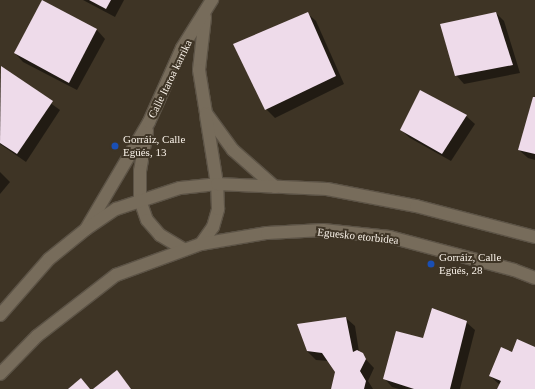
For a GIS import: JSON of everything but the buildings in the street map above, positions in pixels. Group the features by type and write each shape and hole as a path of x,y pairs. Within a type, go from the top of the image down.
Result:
{"street":[{"name":"Calle Itaroa karrika","path":"86,229 149,122 182,48 205,16 212,0"},
{"name":"Calle Itaroa karrika","path":"205,16 199,70 217,184"},
{"name":"Calle Itaroa karrika","path":"206,113 233,150 275,187"},
{"name":"Calle Itaroa karrika","path":"140,200 140,171 149,122"},
{"path":"201,244 213,227 218,209 217,184"},
{"path":"0,315 49,259 86,229 116,210 140,200 180,188 217,184 327,189 416,206 535,237"},
{"path":"140,200 147,220 160,235 183,249"},
{"name":"Eguesko etorbidea","path":"0,374 37,336 116,276 183,249 201,244 267,232 323,230 390,237 514,270 535,278"}],"place":[{"name":"Gorráiz, Calle Egüés, 13","path":"115,146"},
{"name":"Gorráiz, Calle Egüés, 28","path":"431,264"}]}
